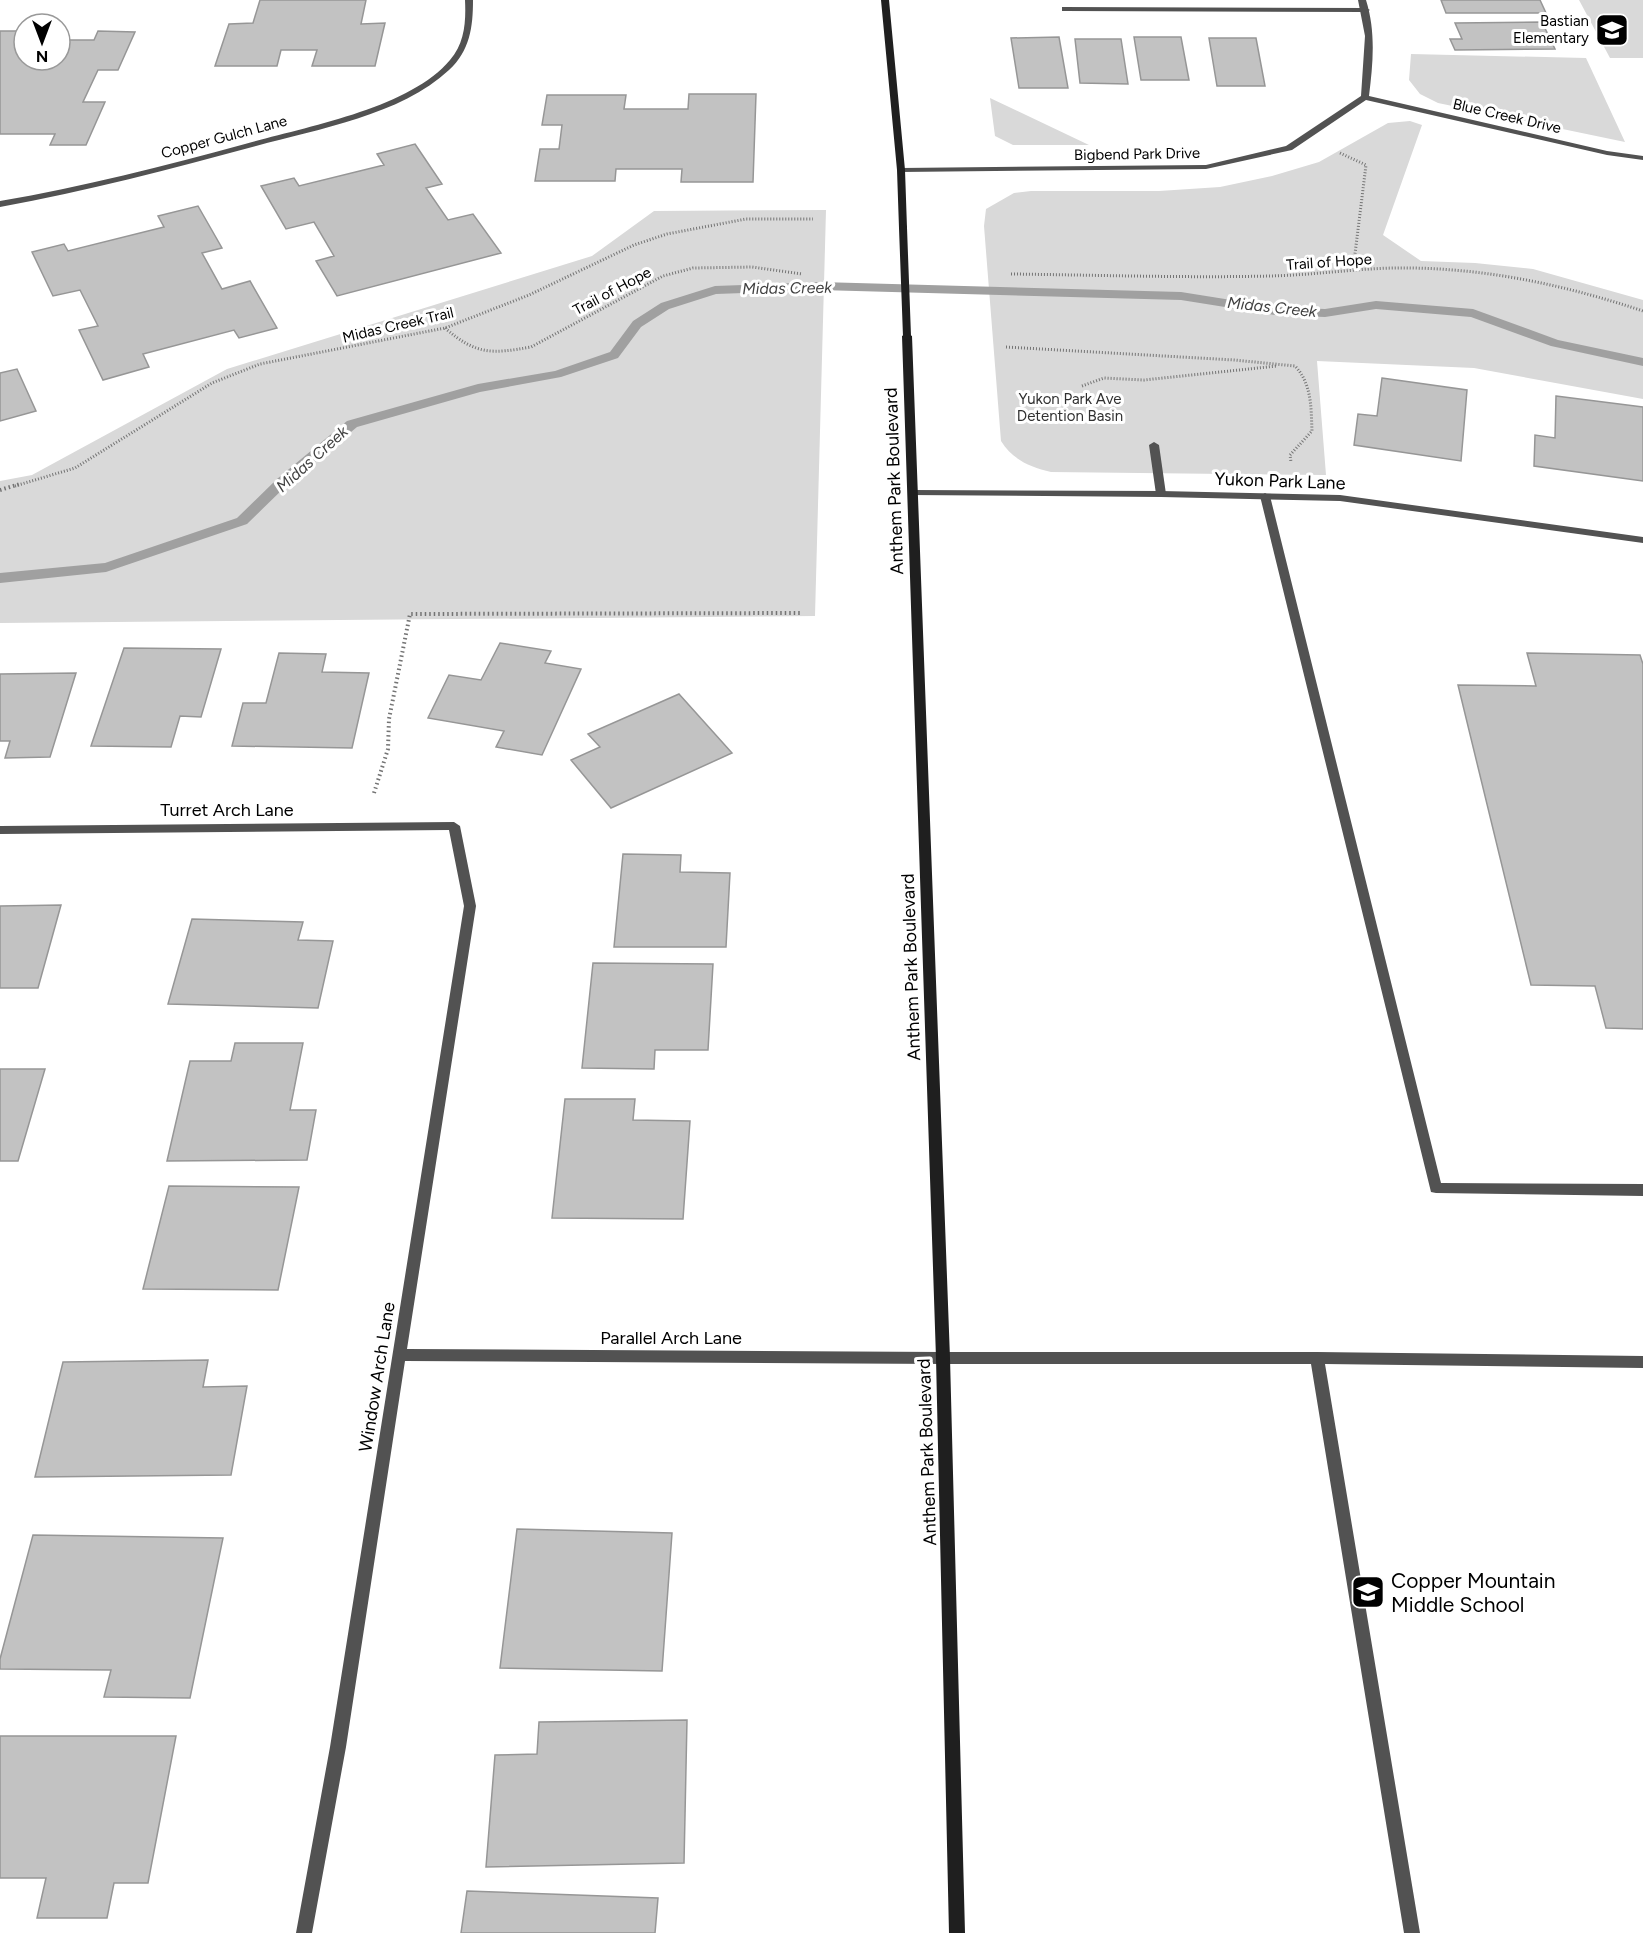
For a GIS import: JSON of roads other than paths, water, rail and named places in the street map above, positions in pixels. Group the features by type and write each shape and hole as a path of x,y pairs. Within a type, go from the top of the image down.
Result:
{"main road":[{"name":"Anthem Park Boulevard","path":"885,0 901,170 942,1358 957,1933"}],"street":[{"name":"Copper Gulch Lane","path":"0,204 60,194 339,120 405,96 446,70 461,50 470,30 469,0"},
{"path":"1362,0 1366,10 1371,50 1365,97"},
{"path":"1065,9 1366,10"},
{"name":"Bigbend Park Drive","path":"901,170 1206,167 1289,148 1365,97"},
{"name":"Blue Creek Drive","path":"1365,97 1607,153 1643,158"},
{"path":"1155,446 1161,494"},
{"name":"Yukon Park Lane","path":"913,493 1161,494 1340,498 1643,540"},
{"path":"1265,496 1436,1188 1643,1190"},
{"name":"Turret Arch Lane","path":"0,830 454,826"},
{"name":"Window Arch Lane","path":"304,1933 338,1747 470,906 454,826"},
{"name":"Parallel Arch Lane","path":"399,1354 1317,1358 1643,1362"},
{"path":"1317,1358 1412,1933"}],"waterway":[{"name":"Midas Creek","path":"0,578 106,567 242,521 282,482 352,424 478,388 557,374 614,355 637,324 665,306 715,290 820,286 1181,296 1275,311 1325,313 1376,305 1473,313 1555,343 1643,362"}],"place":[{"name":"Bastian Elementary","path":"1612,30"},
{"name":"Copper Mountain Middle School","path":"1368,1592"}],"park label":[{"name":"Yukon Park Ave Detention Basin","path":"1070,408"}]}
